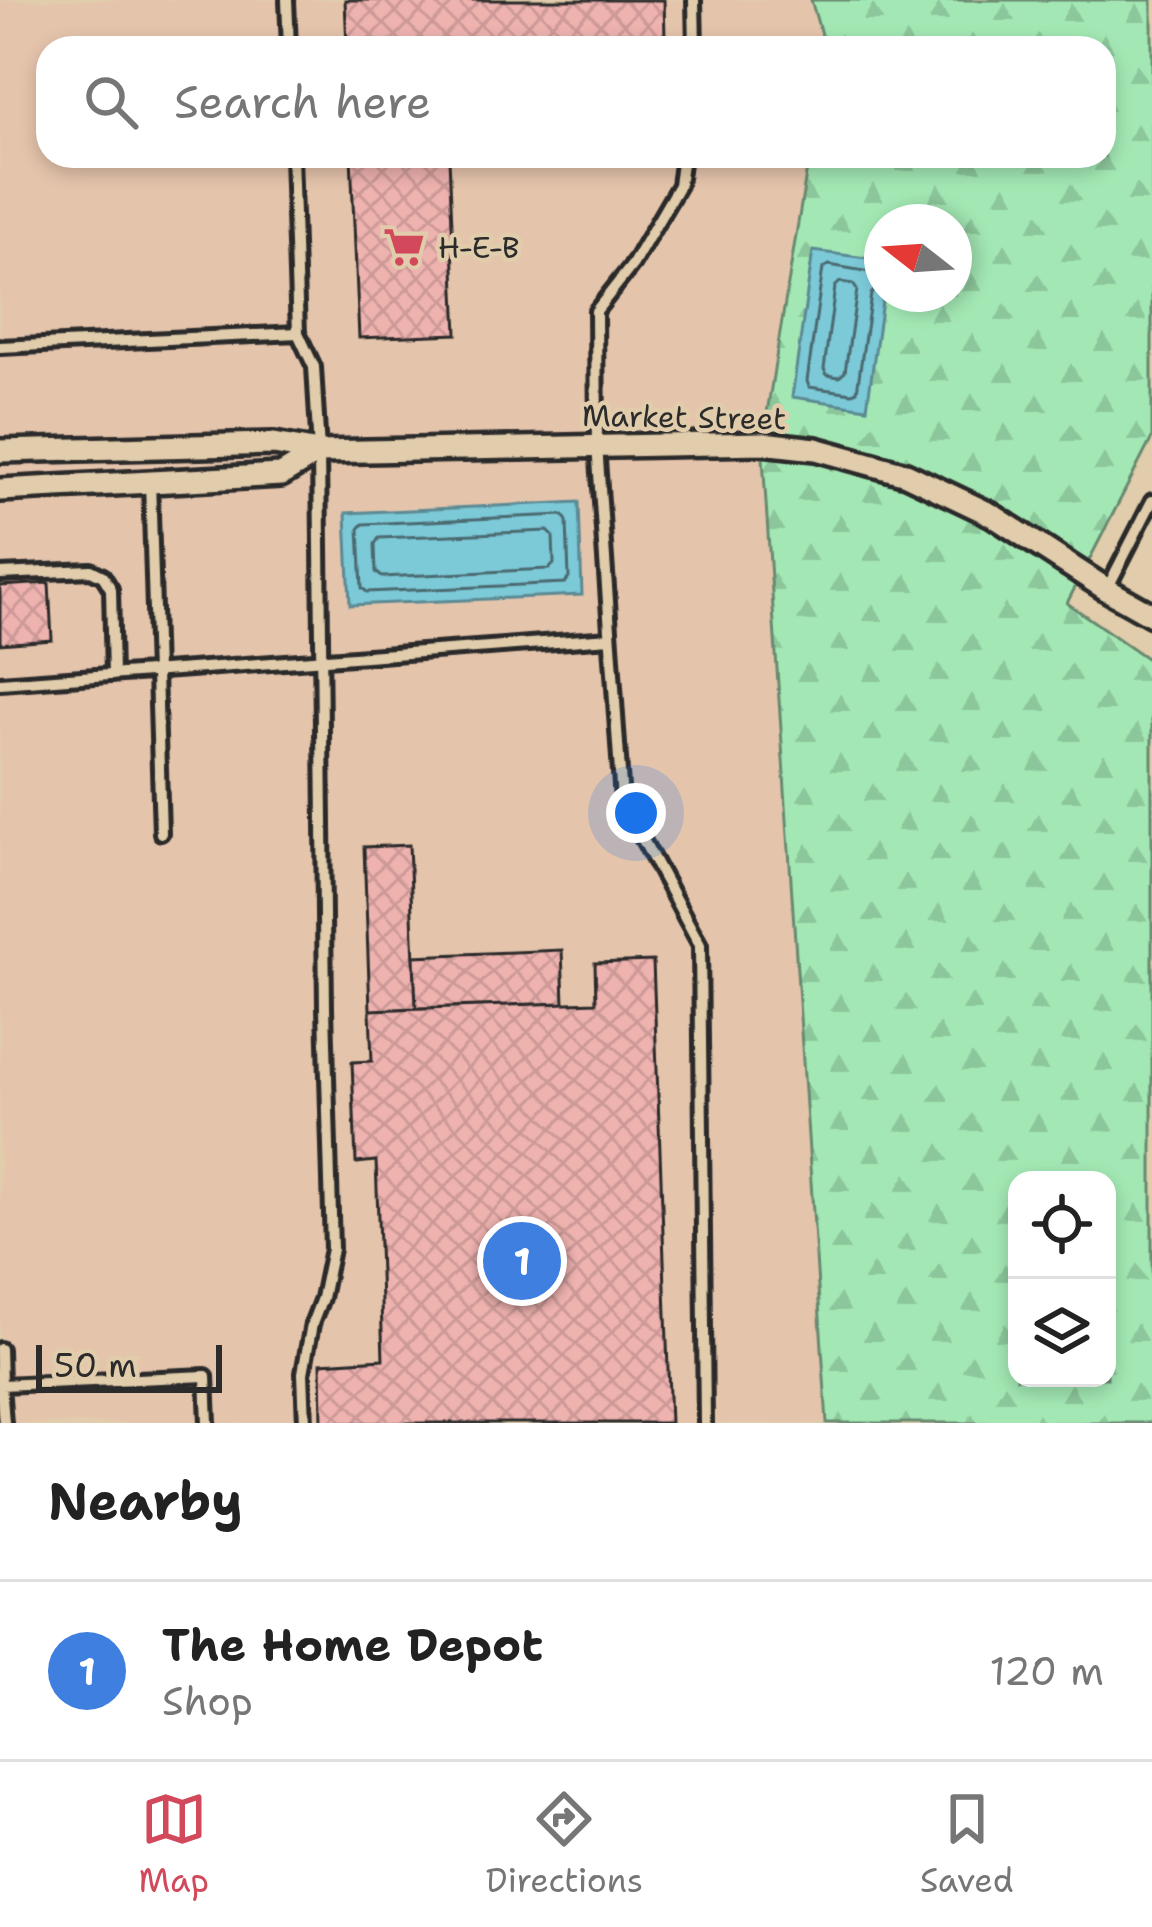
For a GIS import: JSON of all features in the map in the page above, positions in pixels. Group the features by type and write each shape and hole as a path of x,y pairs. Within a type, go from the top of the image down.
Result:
{"street":[{"name":"Market Street","path":"0,451 274,444 319,452 762,443 816,449 906,474 992,515 1152,615"},
{"name":"Market Street","path":"0,490 280,475 319,452"}],"lane":[{"path":"287,0 288,36"},
{"path":"694,0 695,36"},
{"path":"292,168 298,333 314,367 319,452 332,1249 303,1373 305,1423"},
{"path":"681,168 679,185 633,264 596,311 597,445 622,802 700,944 705,1423"},
{"path":"0,346 298,333"},
{"path":"150,481 161,833"},
{"path":"1106,589 1151,507"},
{"path":"0,574 79,570 103,576 111,589 113,675"},
{"path":"0,683 610,638"},
{"path":"0,1349 4,1423"},
{"path":"2,1385 206,1376 208,1423"}],"shaded area":[{"path":"0,0 811,0 822,36 36,36 36,168 807,168 762,443 827,1423 0,1423"}],"green space":[{"path":"811,0 1152,0 1152,438 1067,603 1152,662 1152,1423 827,1423 762,443 807,168 1116,168 1116,36 822,36"}],"water":[{"path":"813,251 864,258 864,312 880,312 867,408 792,397"},
{"path":"579,502 582,595 350,605 346,513"}],"building":[{"path":"345,0 664,0 665,36 346,36"},
{"name":"H-E-B","path":"352,168 449,168 457,334 359,338"},
{"path":"49,583 52,640 0,644 0,586"},
{"path":"409,845 416,1008 370,1010 364,847"},
{"path":"562,950 564,1003 416,1008 414,956"},
{"path":"653,961 670,1423 322,1423 321,1363 383,1359 376,1161 356,1163 352,1062 372,1061 370,1010 596,1002 595,963"}],"place":[{"name":"H-E-B","path":"404,247"},
{"name":"The Home Depot","path":"522,1261"}]}
